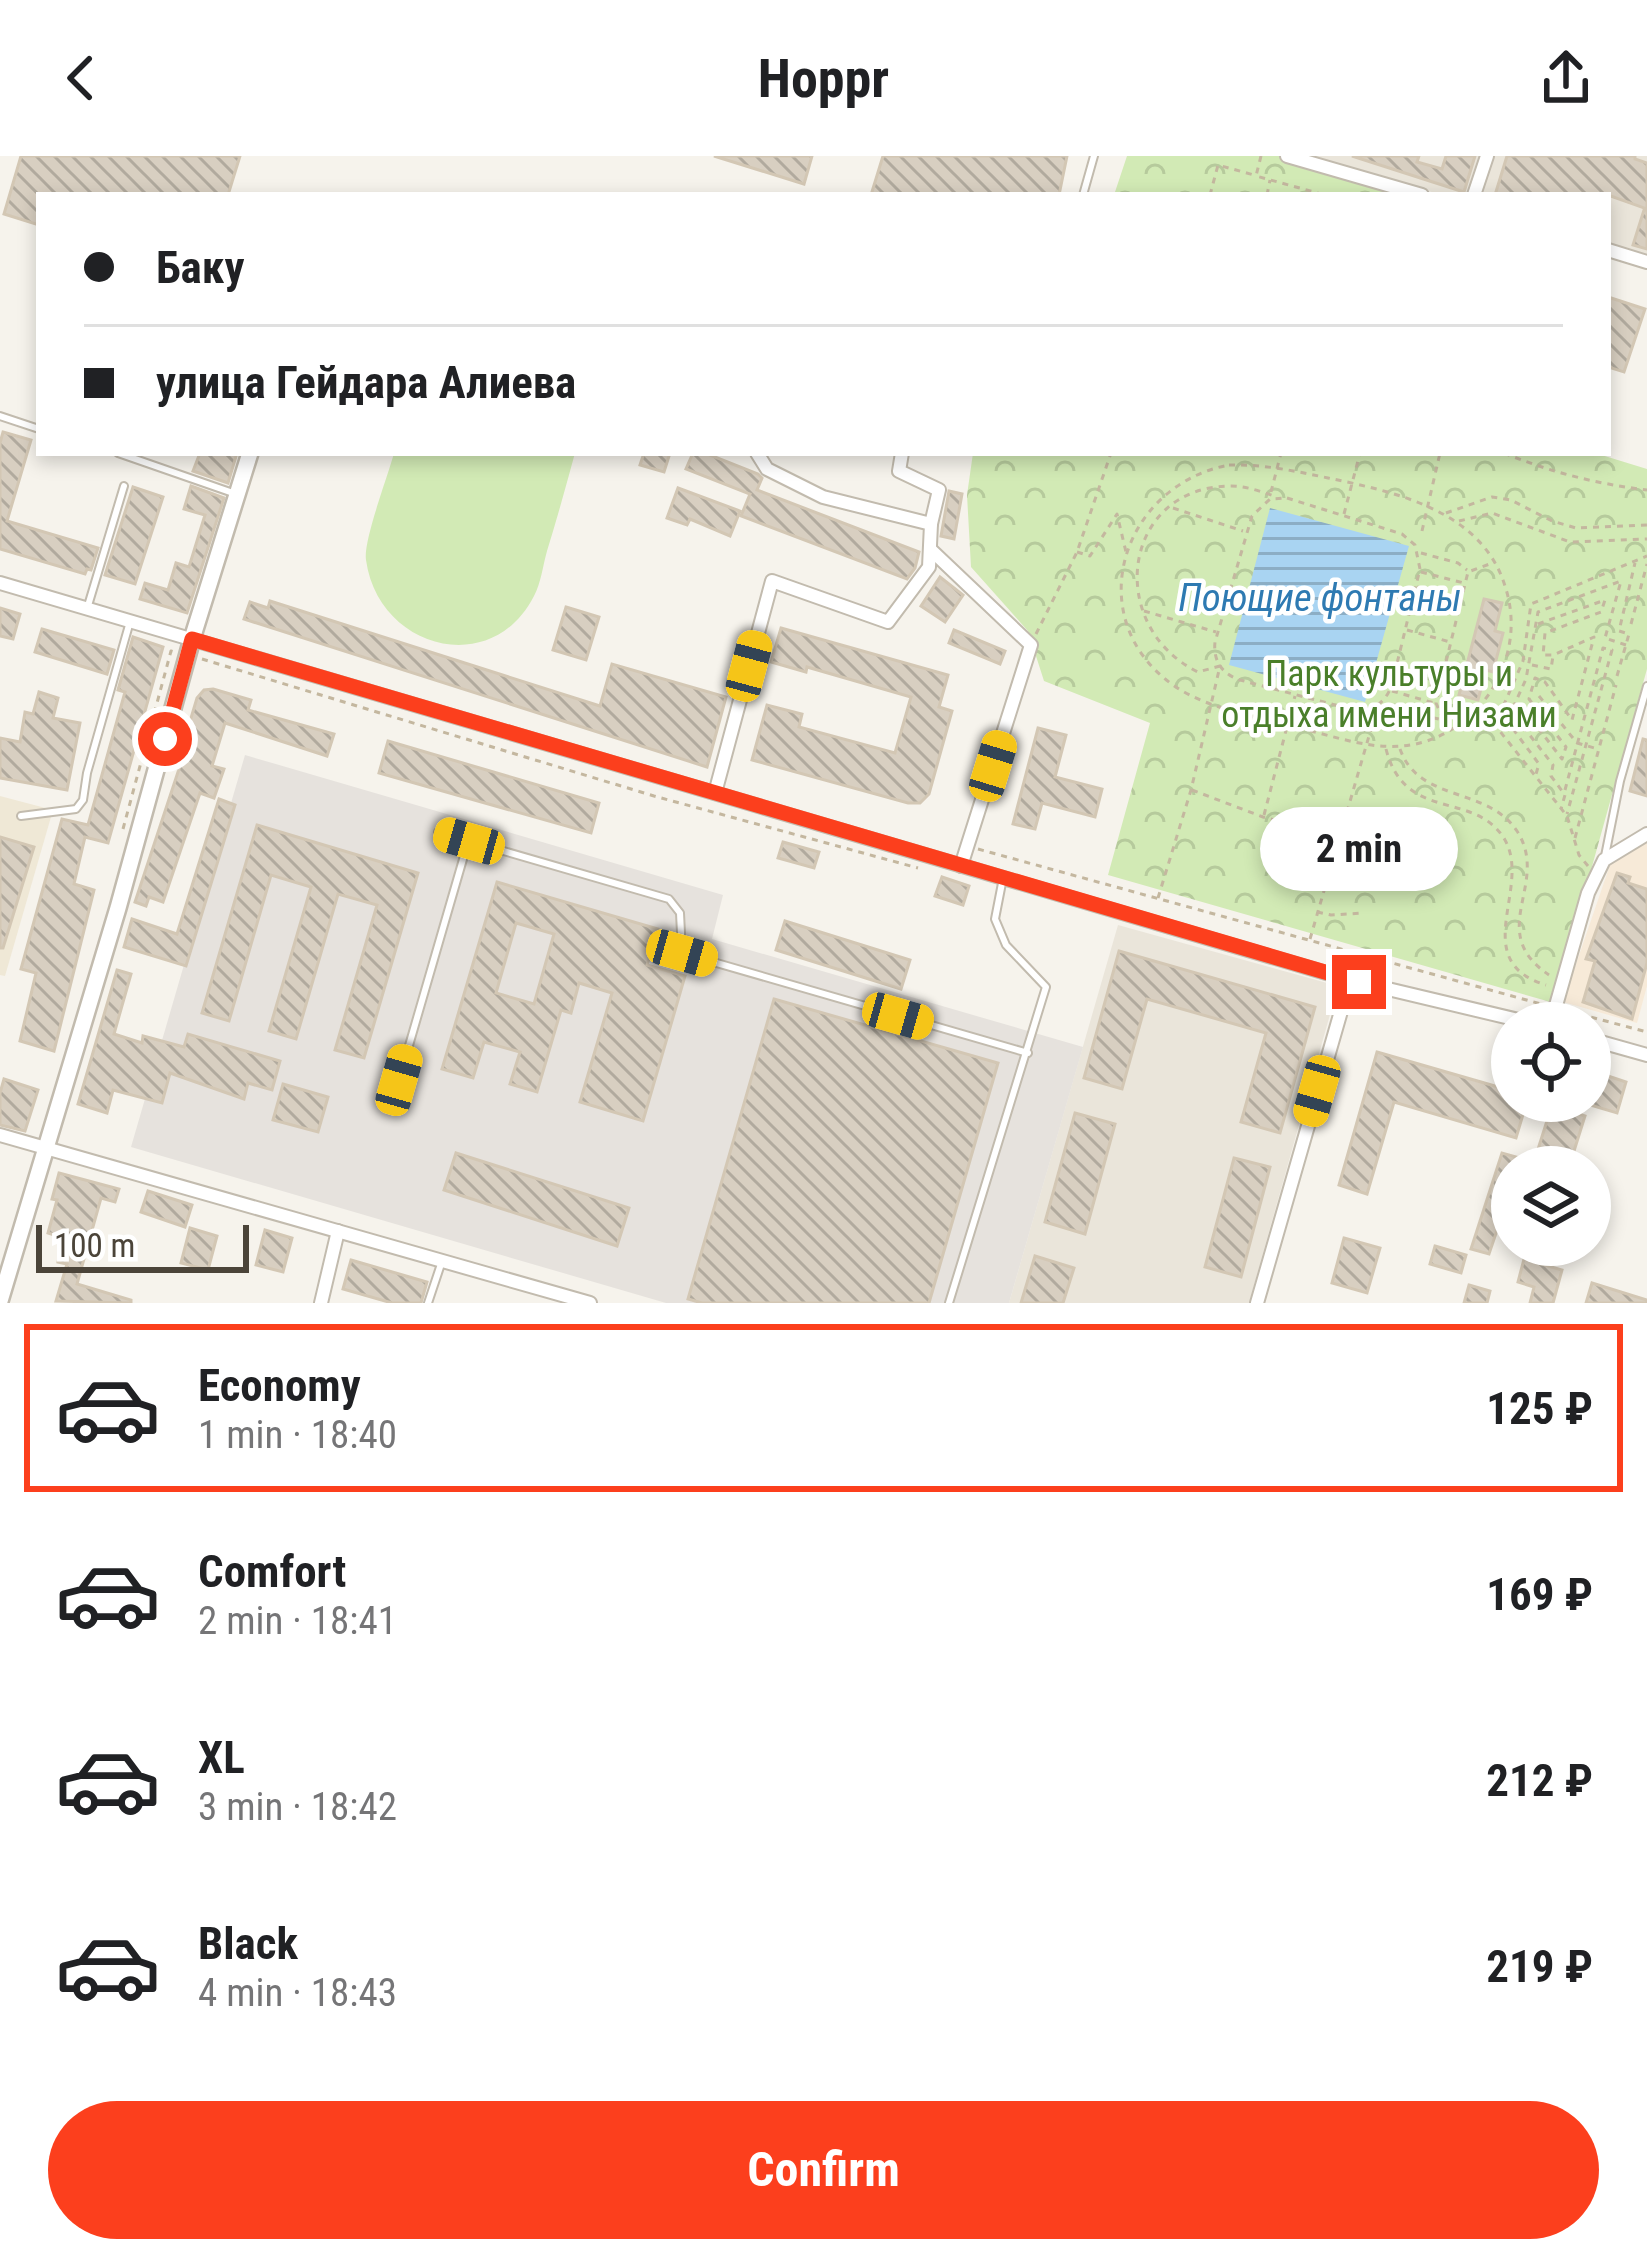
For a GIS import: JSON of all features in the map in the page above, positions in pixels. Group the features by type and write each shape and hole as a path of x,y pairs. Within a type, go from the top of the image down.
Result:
{"street":[{"path":"1287,156 1412,192"},
{"path":"1475,192 1487,156"},
{"path":"1611,251 1647,262"},
{"path":"0,1301 249,456"},
{"path":"760,456 766,469 824,496 931,524"},
{"path":"715,793 772,580 888,622 928,567 939,490 898,471 901,456"},
{"path":"929,549 1030,645 961,866"},
{"path":"0,583 130,621 190,647 715,793 1350,980 1491,1013"},
{"path":"1556,1002 1604,860 1647,834"},
{"path":"1257,1303 1350,980"},
{"path":"1611,1045 1647,1055"},
{"path":"0,1136 590,1303"},
{"path":"325,1302 338,1232"}],"lane":[{"path":"1084,192 1094,156"},
{"path":"0,416 36,428"},
{"path":"127,456 236,494"},
{"path":"87,608 124,486"},
{"path":"21,816 76,809 83,800 130,621"},
{"path":"1604,860 1647,686"},
{"path":"438,832 669,899 680,913 682,953 1028,1053"},
{"path":"399,1080 469,841"},
{"path":"949,1303 1046,988 1006,945 995,919 1003,878"},
{"path":"428,1303 442,1261"}],"path":[{"path":"1256,176 1261,156"},
{"path":"1211,192 1218,165 1314,192"},
{"path":"1268,192 1270,180"},
{"path":"1030,645 1077,552 1110,456"},
{"path":"1270,495 1280,456"},
{"path":"1344,516 1359,456"},
{"path":"1422,531 1439,456"},
{"path":"1511,456 1543,469 1647,490"},
{"path":"1077,552 1090,556 1117,514 1125,557 1124,607 1141,650 1173,685 1214,703 1367,746 1400,747 1448,731 1485,700 1507,657 1510,608 1495,562 1444,513 1352,483 1277,468 1229,465 1182,481 1144,514 1125,557"},
{"path":"1220,666 1198,672 1174,658 1155,639 1136,590 1138,562 1148,535 1171,507 1190,496 1217,487 1246,487 1402,534 1419,552 1458,563 1468,572"},
{"path":"1444,513 1492,497 1511,500 1576,528 1647,524"},
{"path":"1279,498 1256,508 1247,532 1217,632 1214,650 1220,666 1232,677 1354,710 1378,705 1443,720"},
{"path":"1171,507 1247,532"},
{"path":"1458,522 1492,513 1570,542 1647,539"},
{"path":"1310,940 1378,705 1394,676 1419,571 1419,552"},
{"path":"1596,876 1579,855 1567,816 1495,725 1523,661 1531,604 1647,556"},
{"path":"1125,557 1138,562"},
{"path":"1618,676 1629,634 1619,631 1636,561"},
{"path":"1468,572 1495,562"},
{"path":"1631,624 1647,564"},
{"path":"1419,571 1466,583"},
{"path":"1448,731 1436,703 1468,572"},
{"path":"1501,732 1530,664 1538,612 1621,581 1605,638 1626,644"},
{"path":"1415,587 1462,599"},
{"path":"1538,624 1605,599 1601,612 1545,634 1543,655 1594,637 1572,720 1545,682 1535,678 1528,699 1566,747 1562,759 1532,720 1526,729 1553,765 1551,776 1564,793"},
{"path":"1140,610 1217,632"},
{"path":"1405,630 1451,642"},
{"path":"123,829 171,651 190,647 654,796 936,873"},
{"path":"1561,809 1603,648 1612,650 1567,816"},
{"path":"1530,664 1551,669 1553,655"},
{"path":"1507,657 1523,661"},
{"path":"1158,898 1191,790 1220,666"},
{"path":"1394,676 1439,688"},
{"path":"1574,839 1616,685"},
{"path":"1390,690 1436,703"},
{"path":"1263,817 1296,694"},
{"path":"1539,696 1577,743 1598,749"},
{"path":"1525,708 1513,729 1540,764 1536,776"},
{"path":"1386,747 1397,776 1414,792 1432,803 1474,813 1502,835 1514,876 1503,925 1512,962 1525,976 1561,984"},
{"path":"1400,747 1412,772 1429,784 1471,796 1516,831 1528,874 1517,934 1531,960 1561,984"},
{"path":"1191,790 1263,817 1339,837"},
{"path":"967,846 1536,1002"},
{"path":"1317,912 1363,913"},
{"path":"1611,1022 1647,1032"}],"shaded area":[{"path":"1310,156 1647,156 1647,256 1611,245 1611,192 1432,192"},
{"path":"245,755 723,895 712,939 1083,1047 1009,1303 666,1303 131,1147"},
{"path":"0,796 53,810 5,976 0,975"},
{"path":"1647,843 1647,986 1637,1023 1611,1016 1611,1002 1563,1002 1611,862"},
{"path":"1118,925 1338,986 1249,1303 1009,1303"}],"green space":[{"path":"1127,156 1287,156 1409,192 1115,192"},
{"path":"393,456 574,456 534,596 515,622 491,638 465,645 438,642 413,632 391,615 375,590 366,560"},
{"name":"Парк культуры и отдыха имени Низами","path":"973,456 1605,456 1647,469 1647,669 1554,1002 1108,875 1150,723 1044,681 1028,631 971,567 967,495"}],"water":[{"name":"Поющие фонтаны","path":"1270,508 1409,546 1365,702 1229,665"}],"building":[{"path":"21,156 240,156 229,192 36,192 36,224 4,214"},
{"path":"714,156 812,156 804,184"},
{"path":"883,156 1067,156 1060,192 872,192"},
{"path":"1352,156 1419,156 1417,162 1442,169 1446,156 1475,156 1464,192"},
{"path":"1507,156 1635,156 1647,163 1647,209 1611,196 1611,192 1496,192"},
{"path":"1647,210 1647,249 1633,245"},
{"path":"1611,298 1645,309 1624,372 1611,368"},
{"path":"3,432 31,440 7,521 98,548 85,574 0,549"},
{"path":"199,456 236,456 228,483 193,471"},
{"path":"643,456 669,456 664,472 640,465"},
{"path":"692,456 713,456 758,474 762,478 757,490 919,552 915,568 907,579 741,516 750,494 686,469"},
{"path":"191,486 224,498 187,613 140,599 145,583 168,590 176,563 189,567 205,515 184,509"},
{"path":"133,487 163,497 135,584 105,575"},
{"path":"678,488 740,511 730,536 690,519 687,525 667,518"},
{"path":"949,491 962,494 954,539 941,536"},
{"path":"940,577 963,595 945,622 921,606"},
{"path":"1484,599 1502,603 1495,631 1503,633 1493,672 1486,670 1478,700 1459,695"},
{"path":"270,601 600,706 612,664 726,697 707,767 244,619 250,602 268,608"},
{"path":"566,607 599,617 586,660 553,650"},
{"path":"0,608 20,614 13,639 0,636"},
{"path":"781,628 948,675 939,707 952,711 929,794 920,803 752,760 767,705 802,714 799,727 895,753 911,697 807,667 806,672 771,662"},
{"path":"42,629 114,650 107,674 35,652"},
{"path":"954,630 1005,651 1000,664 949,643"},
{"path":"133,637 163,647 108,843 85,837 74,884 94,890 54,1051 20,1041 36,973 21,969 62,819 88,825 125,692 118,690"},
{"path":"213,689 251,700 248,710 334,734 327,756 225,723 212,766 224,769 214,798 200,793 163,902 149,897 146,906 135,902 197,698"},
{"path":"39,692 58,698 53,718 80,723 67,790 0,778 0,738 20,742 25,712 33,714"},
{"path":"1038,728 1066,735 1055,777 1102,789 1095,817 1042,803 1035,829 1013,824"},
{"path":"1643,739 1647,740 1647,796 1630,791"},
{"path":"388,741 599,803 591,833 379,773"},
{"path":"219,799 235,805 186,966 124,947 132,919 177,934"},
{"path":"257,825 418,873 364,1058 335,1050 377,905 338,894 296,1039 269,1031 311,887 271,875 229,1021 202,1013"},
{"path":"0,837 34,847 3,948 0,948"},
{"path":"783,842 819,852 814,868 778,858"},
{"path":"1617,873 1630,877 1628,883 1647,889 1647,963 1632,1019 1611,1012 1611,1002 1583,1002 1595,961 1586,959"},
{"path":"942,877 969,886 963,905 935,896"},
{"path":"497,882 658,929 647,965 685,976 643,1121 580,1102 612,993 579,983 571,1013 561,1010 537,1092 510,1084 520,1052 484,1042 473,1078 442,1069","holes":["516,923 554,934 534,1004 496,993"]},
{"path":"785,921 910,960 901,989 776,950"},
{"path":"1119,951 1315,1007 1280,1133 1241,1122 1266,1033 1147,999 1122,1089 1084,1078"},
{"path":"117,970 131,974 114,1034 142,1043 143,1036 184,1047 188,1034 280,1061 272,1090 248,1083 244,1099 170,1073 162,1103 113,1090 107,1113 78,1104"},
{"path":"774,999 998,1063 929,1303 702,1303 688,1299"},
{"path":"1377,1052 1491,1085 1491,1122 1521,1122 1516,1138 1394,1102 1367,1194 1339,1185"},
{"path":"1611,1077 1626,1082 1617,1113 1611,1111"},
{"path":"4,1079 38,1090 25,1131 0,1125"},
{"path":"283,1084 328,1097 318,1132 273,1120"},
{"path":"1075,1113 1115,1124 1085,1234 1045,1222"},
{"path":"1547,1122 1583,1122 1576,1146 1539,1146"},
{"path":"456,1153 629,1208 617,1246 444,1190"},
{"path":"1234,1158 1270,1167 1241,1277 1205,1267"},
{"path":"59,1173 119,1189 115,1202 101,1198 77,1284 131,1303 56,1301 67,1264 58,1262 64,1238 48,1233"},
{"path":"1491,1187 1491,1248 1489,1254 1471,1249"},
{"path":"148,1191 192,1205 185,1227 141,1212"},
{"path":"190,1228 217,1236 208,1270 181,1263"},
{"path":"265,1230 292,1238 283,1272 256,1265"},
{"path":"1344,1238 1380,1248 1367,1293 1332,1283"},
{"path":"1435,1246 1466,1255 1461,1273 1430,1264"},
{"path":"1035,1256 1074,1268 1063,1303 1021,1303"},
{"path":"351,1260 427,1282 421,1303 392,1303 343,1289"},
{"path":"1522,1266 1562,1270 1553,1303 1530,1303 1534,1287 1518,1282"},
{"path":"1592,1283 1647,1300 1647,1303 1586,1303"},
{"path":"1469,1285 1490,1291 1487,1303 1464,1303"}],"route":[{"path":"165,739 192,639 1359,982"}]}
